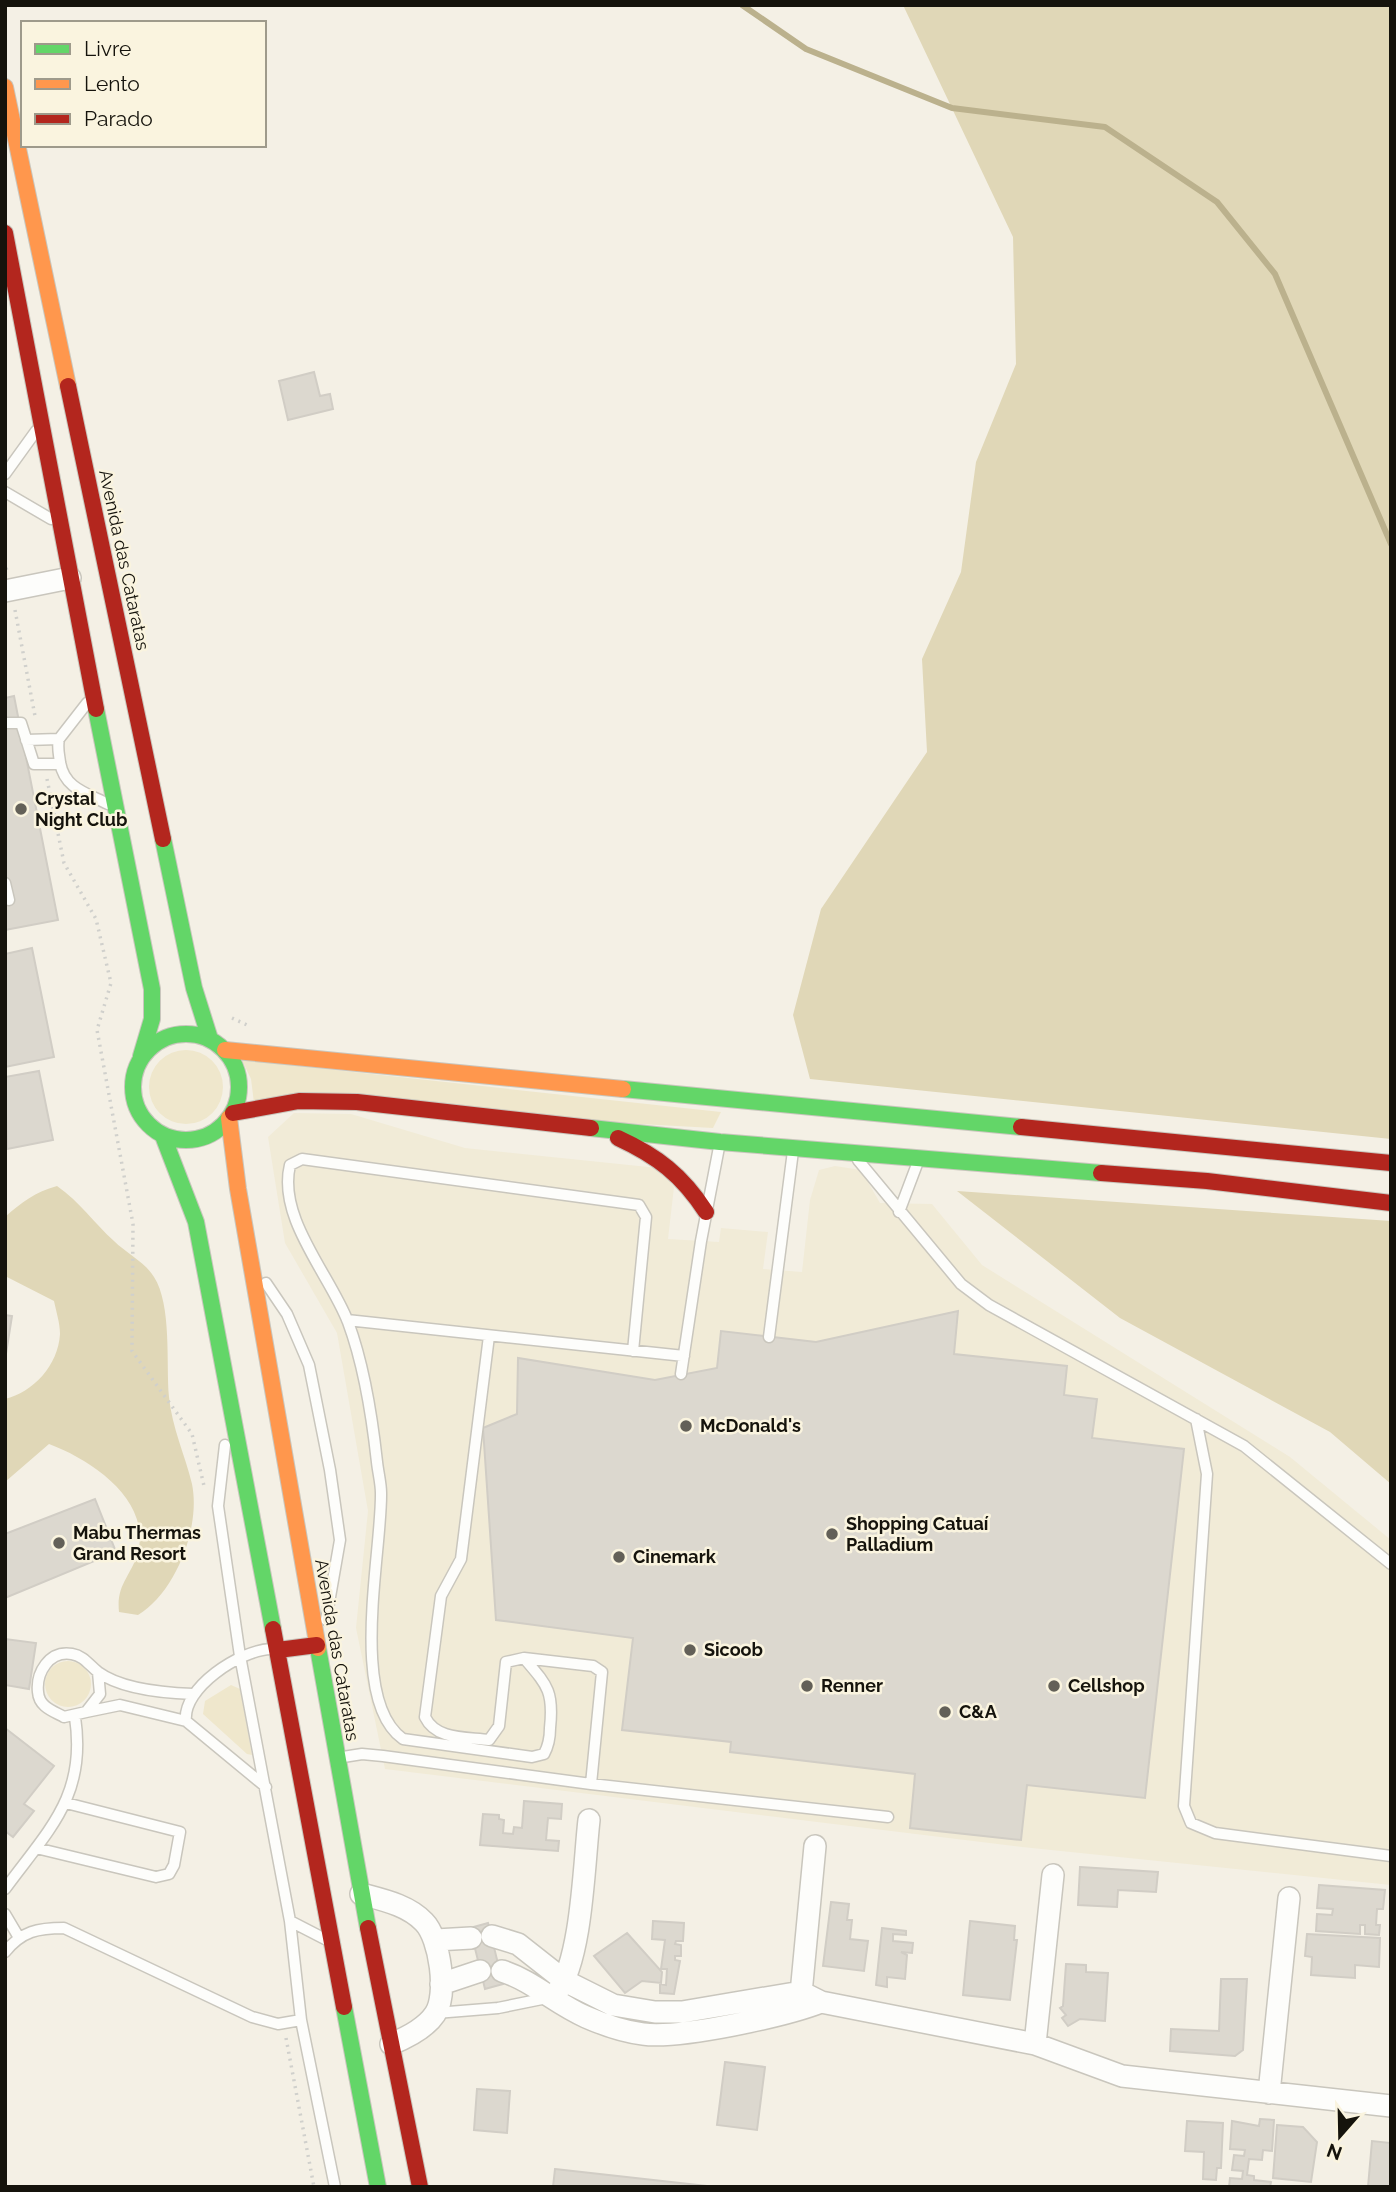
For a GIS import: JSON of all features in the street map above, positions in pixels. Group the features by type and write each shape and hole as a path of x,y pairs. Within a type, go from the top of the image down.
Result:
{"main road":[{"name":"Avenida das Cataratas","path":"5,87 194,988 210,1039"},
{"path":"5,233 152,989 152,1019 132,1081 135,1107 142,1119 163,1136 190,1141 203,1138 231,1116 299,1101 356,1102 599,1129 726,1130 793,1148 1207,1181 1391,1203"},
{"path":"141,1056 162,1039 175,1035 210,1039 225,1050 238,1073 238,1100 231,1116"},
{"path":"225,1050 1391,1163"},
{"path":"726,1130 742,1110 861,1113"},
{"name":"Avenida das Cataratas","path":"231,1116 250,1259 336,1758 420,2187"},
{"path":"599,1129 668,1162 686,1179 706,1212"},
{"path":"163,1136 196,1222 378,2187"},
{"path":"278,1650 317,1646"}],"street":[{"path":"8,591 70,578"},
{"path":"559,1989 572,1957 589,1820"},
{"path":"800,2001 815,1846"},
{"path":"1035,2044 1053,1875"},
{"path":"361,1894 397,1904 424,1922 436,1940 442,1984 436,2013 412,2035 391,2044"},
{"path":"1269,2093 1289,1898"},
{"path":"436,1940 482,1937 518,1944 559,1989"},
{"path":"442,1984 480,1971"},
{"path":"502,1971 613,2005 655,2012 800,2001 821,2002 1035,2044 1122,2076 1391,2106"}],"lane":[{"path":"5,474 42,423"},
{"path":"5,492 60,524"},
{"path":"93,695 59,739 60,764 63,777 73,787 116,807"},
{"path":"5,723 19,721 31,761 45,765 60,764"},
{"path":"26,740 59,739"},
{"path":"5,883 9,900"},
{"path":"681,1374 706,1212 726,1130"},
{"path":"768,1337 793,1148"},
{"path":"853,1153 961,1284 989,1305 1254,1453 1391,1564"},
{"path":"899,1212 920,1158"},
{"path":"524,1658 548,1686 553,1701 549,1746 544,1754 532,1758 403,1739 391,1730 379,1695 370,1643 381,1492 367,1400 347,1320 318,1269 296,1218 287,1180 290,1165 302,1159 639,1205 646,1217 633,1351"},
{"path":"250,1259 287,1314 309,1365 330,1470 340,1540 325,1623 317,1646"},
{"path":"347,1320 684,1356"},
{"path":"489,1335 461,1559 441,1596 425,1717 430,1728 442,1734 489,1740 499,1726 506,1662 524,1658 593,1666 601,1672 591,1784"},
{"path":"231,1397 218,1506 240,1656 290,1921 301,2020 335,2187"},
{"path":"1196,1419 1207,1475 1184,1806 1192,1823 1215,1833 1391,1856"},
{"path":"186,1721 185,1708 193,1694 240,1656 267,1648 278,1650"},
{"path":"5,1889 36,1848 75,1786 81,1714 100,1694 98,1672 91,1662 71,1653 50,1658 38,1675 38,1696 44,1706 64,1717 81,1714 120,1705 186,1721 266,1787"},
{"path":"98,1672 144,1690 193,1694"},
{"path":"336,1758 362,1754 383,1756 591,1784 888,1817"},
{"path":"36,1848 156,1877 169,1874 174,1865 180,1832 66,1803"},
{"path":"5,1914 18,1936"},
{"path":"290,1921 332,1943"},
{"path":"5,1952 18,1936 40,1928 64,1928 252,2017 284,2023 301,2020"},
{"path":"436,2013 498,2008 559,1989"}],"path":[{"path":"5,561 8,591 40,739"},
{"path":"45,765 64,863 96,919 111,983 97,1030 133,1224 132,1350 192,1434 204,1488"},
{"path":"284,2023 314,2187"}],"shaded area":[{"path":"903,5 1391,5 1391,1139 810,1079 793,1015 821,909 927,752 922,659 961,572 976,462 1016,364 1013,237"},
{"path":"179,1050 193,1050 207,1056 217,1066 223,1087 221,1101 207,1118 193,1124 179,1124 165,1118 155,1108 149,1094 149,1080 155,1066 165,1056"},
{"path":"242,1060 721,1112 713,1128 254,1103 251,1079"},
{"path":"294,1113 351,1114 465,1148 658,1168 674,1187 668,1239 719,1242 721,1228 768,1232 763,1269 802,1272 810,1200 819,1170 835,1166 861,1170 880,1203 932,1204 982,1265 1290,1457 1391,1540 1391,1885 1022,1847 385,1769 356,1628 368,1511 337,1333 285,1243 268,1137"},
{"path":"57,1186 114,1241 141,1262 154,1277 164,1303 169,1397 192,1484 193,1520 189,1539 174,1575 151,1605 138,1615 119,1612 120,1594 138,1552 140,1533 136,1515 115,1484 83,1460 49,1444 5,1482 5,1399 25,1390 42,1376 55,1357 60,1334 54,1301 5,1276 5,1217 29,1198"},
{"path":"957,1191 1391,1221 1391,1484 1330,1432 1120,1318"},
{"path":"68,1661 84,1668 91,1684 84,1700 68,1707 52,1700 45,1684 52,1668"},
{"path":"231,1685 240,1689 252,1755 247,1754 203,1714 205,1701"}],"building":[{"path":"314,372 320,396 330,394 333,409 288,420 279,381"},
{"name":"Crystal Night Club","path":"14,696 58,920 5,930 5,698"},
{"path":"32,948 54,1057 5,1067 5,954"},
{"path":"39,1071 53,1140 7,1149 5,1077"},
{"name":"Shopping Catuaí Palladium","path":"958,1311 954,1354 1067,1366 1064,1395 1097,1399 1092,1438 1184,1449 1145,1798 1027,1785 1021,1840 910,1828 915,1774 730,1752 731,1742 622,1730 633,1638 496,1620 483,1428 517,1414 518,1358 655,1380 717,1368 721,1331 816,1342"},
{"path":"5,1315 12,1316 5,1360"},
{"name":"Mabu Thermas Grand Resort","path":"95,1499 116,1552 5,1598 5,1534"},
{"path":"5,1639 36,1643 29,1689 5,1685"},
{"path":"5,1728 54,1766 24,1804 34,1811 13,1837 5,1831"},
{"path":"524,1801 562,1804 561,1819 548,1818 546,1840 559,1841 558,1851 480,1845 483,1814 499,1815 499,1819 504,1820 503,1833 513,1834 514,1827 522,1828"},
{"path":"1080,1867 1158,1872 1156,1892 1118,1890 1117,1907 1078,1905"},
{"path":"1319,1885 1385,1890 1383,1909 1377,1909 1376,1925 1380,1925 1379,1935 1365,1934 1365,1925 1360,1925 1360,1934 1316,1931 1317,1914 1332,1915 1333,1909 1317,1908"},
{"path":"831,1902 849,1904 847,1920 852,1920 850,1939 868,1941 864,1971 823,1966"},
{"path":"653,1921 684,1923 683,1941 676,1941 675,1944 681,1945 681,1956 675,1956 675,1960 680,1961 674,1994 660,1993 660,1984 666,1985 667,1969 661,1969 665,1940 652,1939"},
{"path":"970,1921 1015,1926 1014,1940 1017,1940 1010,2000 963,1995"},
{"path":"488,1923 503,1984 485,1989 470,1928"},
{"path":"882,1928 906,1931 906,1935 893,1934 893,1941 913,1943 912,1953 901,1952 907,1955 905,1979 887,1977 887,1987 876,1985"},
{"path":"627,1933 662,1972 661,1983 642,1981 625,1993 594,1956"},
{"path":"1307,1934 1380,1938 1379,1967 1355,1965 1355,1978 1311,1975 1312,1957 1305,1956"},
{"path":"1066,1964 1086,1965 1086,1972 1108,1973 1105,2021 1080,2019 1068,2026 1062,2018 1066,2015 1060,2008 1063,2006"},
{"path":"1221,1979 1247,1979 1243,2050 1235,2056 1170,2051 1171,2029 1219,2031"},
{"path":"725,2062 765,2067 757,2130 717,2125"},
{"path":"477,2089 510,2091 507,2133 474,2130"},
{"path":"1260,2119 1274,2120 1272,2151 1263,2150 1262,2160 1249,2159 1247,2175 1254,2176 1254,2180 1271,2182 1270,2187 1229,2187 1230,2178 1242,2179 1243,2171 1232,2170 1234,2155 1244,2156 1245,2150 1230,2149 1232,2121 1259,2126"},
{"path":"1187,2121 1223,2123 1221,2168 1217,2168 1216,2180 1203,2179 1204,2152 1185,2151"},
{"path":"1277,2125 1303,2127 1317,2142 1311,2182 1273,2178"},
{"path":"1390,2138 1391,2187 1368,2187 1372,2141 1390,2143"},
{"path":"555,2169 716,2187 553,2187"}],"waterway":[{"path":"742,5 806,49 952,108 1105,127 1217,202 1275,274 1391,544"}],"traffic: fast":[{"path":"96,709 152,989 152,1019 141,1056"},
{"path":"163,839 194,988 210,1039"},
{"path":"186,1034 206,1038 223,1050 235,1067 239,1087 235,1107 223,1124 206,1136 186,1140 166,1136 149,1124 137,1107 133,1087 137,1067 149,1050 166,1038 186,1034"},
{"path":"623,1089 1021,1127"},
{"path":"591,1128 720,1142 1101,1173"},
{"path":"163,1136 196,1222 273,1629"},
{"path":"318,1648 368,1928"},
{"path":"344,2007 378,2187"}],"traffic: slow":[{"path":"5,87 68,386"},
{"path":"225,1050 623,1089"},
{"path":"229,1118 238,1189 318,1648"}],"traffic: jam":[{"path":"5,233 96,709"},
{"path":"68,386 163,839"},
{"path":"233,1113 299,1101 357,1102 591,1128"},
{"path":"1021,1127 1391,1163"},
{"path":"618,1138 668,1168 688,1187 706,1212"},
{"path":"1101,1173 1207,1181 1391,1203"},
{"path":"273,1629 344,2007"},
{"path":"278,1650 317,1645"},
{"path":"368,1928 420,2187"}],"place":[{"name":"Crystal Night Club","path":"21,809"},
{"name":"McDonald's","path":"686,1426"},
{"name":"Shopping Catuaí Palladium","path":"832,1534"},
{"name":"Mabu Thermas Grand Resort","path":"59,1543"},
{"name":"Cinemark","path":"619,1557"},
{"name":"Sicoob","path":"690,1650"},
{"name":"Renner","path":"807,1686"},
{"name":"Cellshop","path":"1054,1686"},
{"name":"C&A","path":"945,1712"}]}
